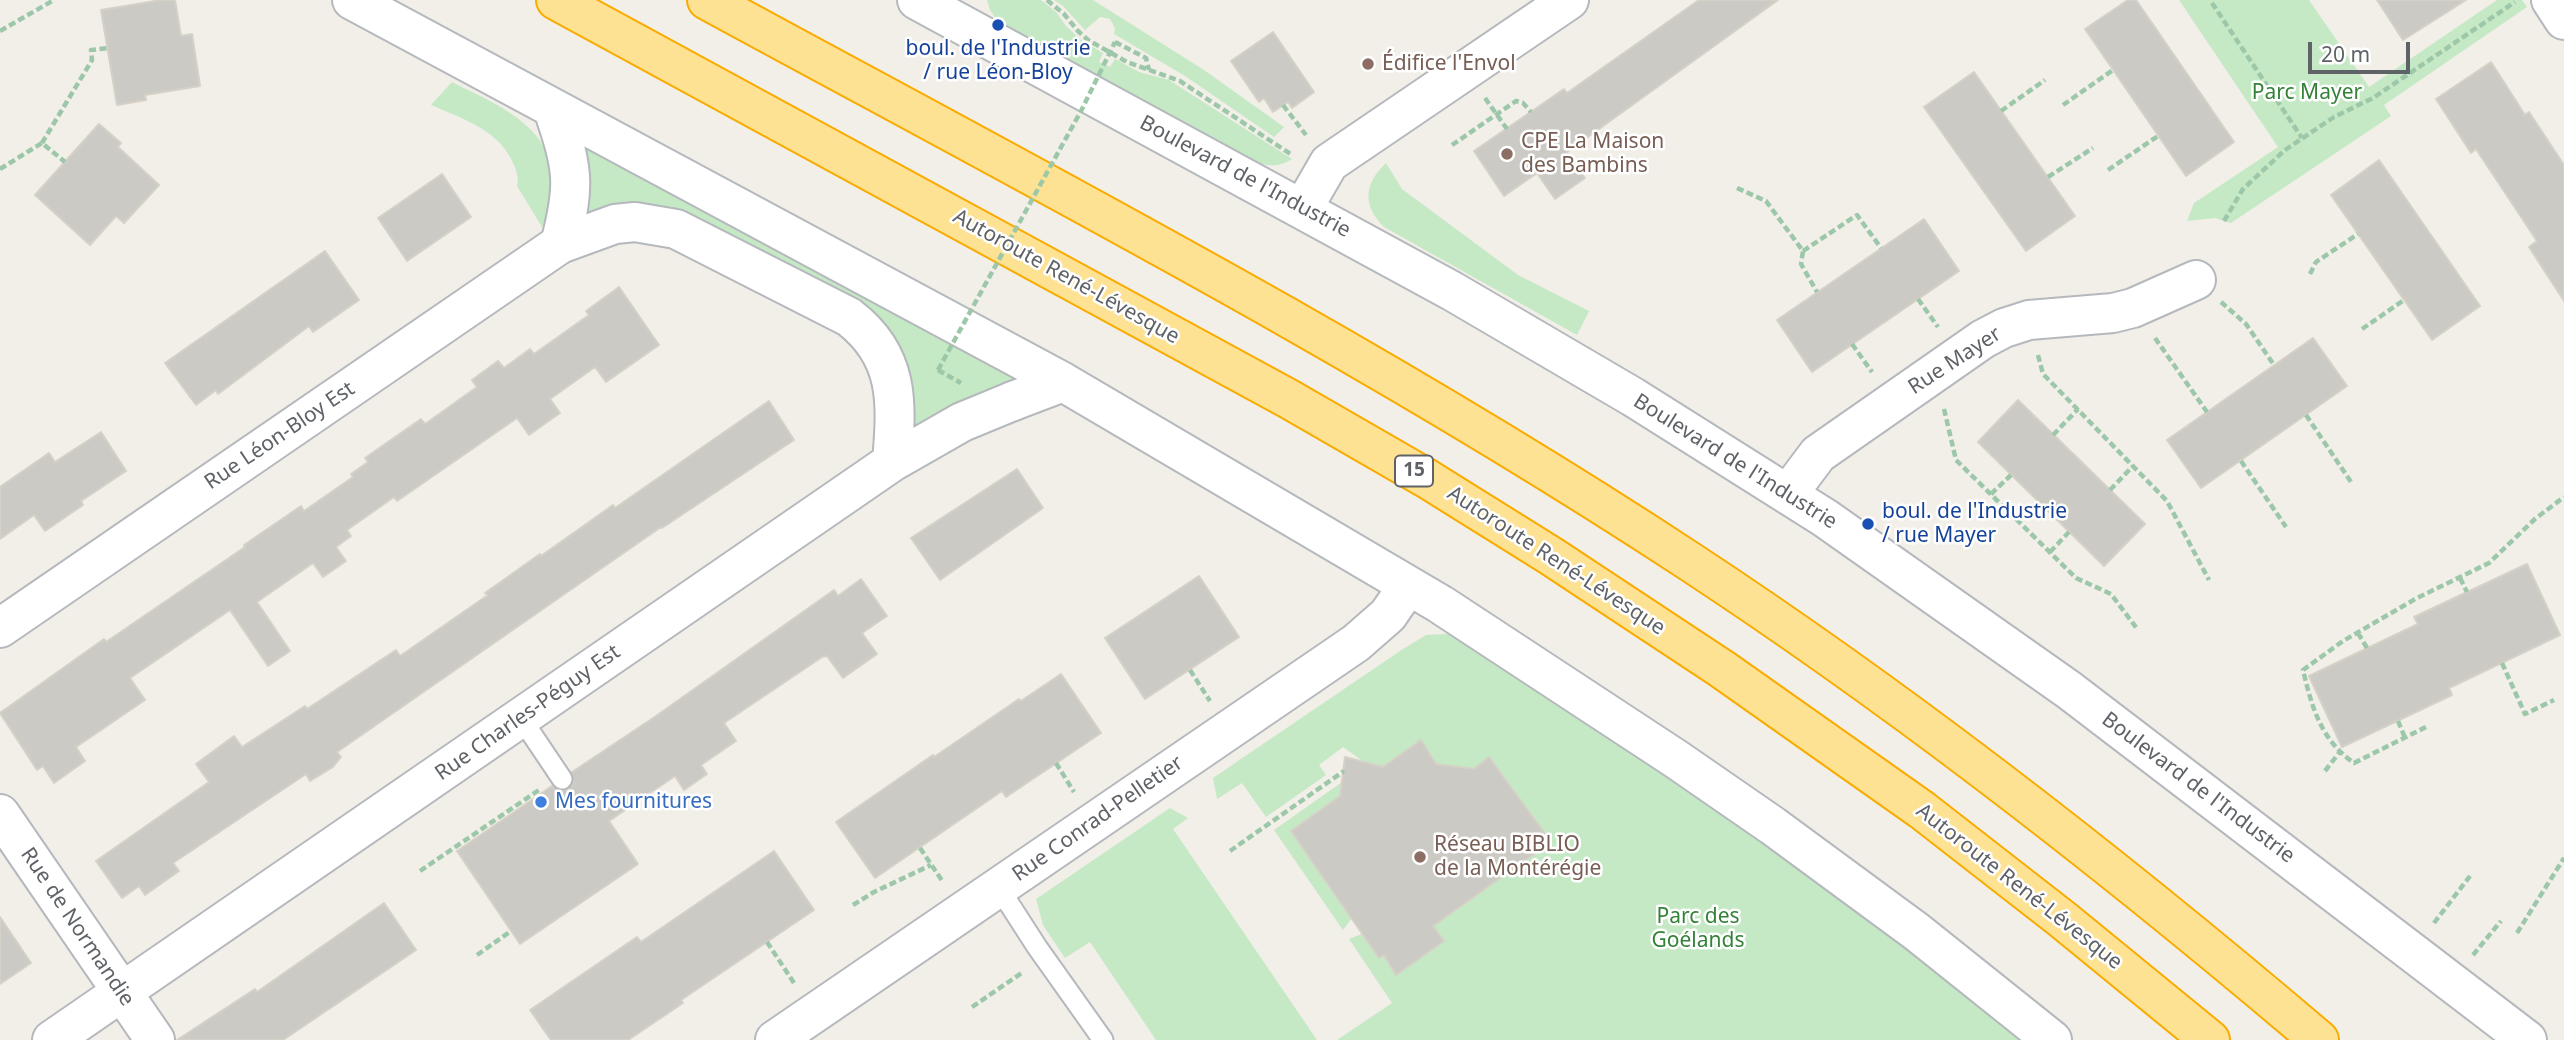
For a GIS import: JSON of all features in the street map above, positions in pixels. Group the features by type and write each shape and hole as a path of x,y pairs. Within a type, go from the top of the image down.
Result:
{"highway":[{"name":"Autoroute René-Lévesque","path":"556,0 1289,399 1426,478 1551,556 1742,682 1922,810 2062,919 2210,1040"},
{"path":"707,0 1353,354 1506,445 1692,562 1850,671 2066,832 2319,1040"}],"street":[{"path":"352,0 1063,382 1408,586 1676,759 1773,826 1917,932 2052,1040"},
{"path":"1303,208 1329,163 1569,0"},
{"path":"2551,0 2564,20"},
{"name":"Boulevard de l'Industrie","path":"933,4 1556,351 1834,523 2069,691 2527,1040"},
{"path":"553,109 567,150 571,172 572,194 560,244"},
{"name":"Rue Léon-Bloy Est","path":"0,628 560,244 615,224 656,224 697,238 849,317 863,328 876,344 893,379 895,426 892,462"},
{"name":"Rue Mayer","path":"1787,494 1818,454 1983,338 2029,320 2113,313 2139,306 2196,280"},
{"name":"Rue Charles-Péguy Est","path":"52,1040 892,462 962,422 1063,382"},
{"name":"Rue Conrad-Pelletier","path":"775,1040 1356,643 1388,615 1408,586"},
{"name":"Rue de Normandie","path":"0,814 155,1040"}],"lane":[{"path":"521,718 561,778"},
{"path":"999,888 1103,1040"}],"path":[{"path":"0,31 54,0"},
{"name":"Boulevard de l'Industrie","path":"1047,0 1065,14 1078,32 1088,40 1127,62 1180,81 1297,159"},
{"path":"2224,221 2243,189 2285,150 2334,117 2372,99 2519,0"},
{"path":"2212,3 2302,138"},
{"path":"938,370 1081,111 1115,42 1146,58 1149,71"},
{"path":"0,169 42,143 92,60 91,50 108,48"},
{"path":"2063,105 2113,70"},
{"path":"2001,111 2045,80"},
{"path":"1480,91 1507,129"},
{"path":"1452,145 1516,101 1523,103 1531,112"},
{"path":"1283,105 1313,143"},
{"path":"2329,110 2334,117"},
{"path":"2108,170 2158,135"},
{"path":"42,143 65,162"},
{"path":"2048,177 2092,148"},
{"path":"1737,188 1766,201 1803,251 1801,264 1817,292"},
{"path":"1803,251 1857,215 1881,248"},
{"path":"2310,274 2316,262 2358,234"},
{"path":"2196,280 2246,324 2274,365"},
{"path":"2361,329 2404,300"},
{"path":"2139,306 2156,341 2207,412"},
{"path":"2029,320 2043,374 2167,501 2209,580"},
{"path":"1935,371 1956,460 2076,578 2111,594 2138,630"},
{"path":"2053,435 2078,410"},
{"path":"2306,415 2351,482"},
{"path":"2241,461 2286,527"},
{"path":"2109,490 2133,467"},
{"path":"1991,494 2011,475"},
{"path":"2426,727 2354,763 2339,753 2323,734 2312,708 2304,670 2358,633 2417,598 2489,563 2535,519 2564,497"},
{"path":"2050,552 2069,532"},
{"path":"2460,578 2467,592"},
{"path":"2358,633 2367,648"},
{"path":"2502,663 2525,714 2554,700"},
{"path":"1190,670 1210,701"},
{"path":"2398,721 2405,738"},
{"path":"2325,771 2339,753"},
{"path":"1056,764 1074,793"},
{"path":"1230,851 1344,771"},
{"path":"420,871 561,778"},
{"path":"920,848 943,883"},
{"path":"2517,933 2564,858"},
{"path":"853,905 931,865"},
{"path":"2432,925 2469,876"},
{"path":"2472,957 2501,921"},
{"path":"477,954 511,931"},
{"path":"767,942 794,983"},
{"path":"972,1007 1045,958"}],"green space":[{"path":"987,0 1041,0 1056,12 1081,40 1103,53 1099,62 1110,67 1115,59 1139,72 1169,80 1292,159 1272,165 1252,161 1001,26"},
{"path":"1054,0 1093,0 1204,70 1284,127 1274,137 1185,76 1114,34 1115,28 1110,19 1100,17 1085,30"},
{"name":"Parc Mayer","path":"2179,0 2309,0 2369,87 2497,0 2522,0 2527,7 2384,105 2391,116 2231,223 2215,218 2187,221 2194,203 2278,147"},
{"path":"452,82 496,104 524,123 544,148 551,166 551,191 548,212 542,227 517,186 514,165 500,143 479,127 431,105"},
{"path":"580,144 1022,378 961,400 907,432 884,326 589,215 585,209"},
{"path":"1386,163 1402,189 1518,275 1589,311 1577,335 1384,227 1372,211 1368,195 1373,179"},
{"name":"Parc des Goélands","path":"1448,634 1466,641 1581,713 1880,925 2020,1040 1337,1040 1392,1003 1349,939 1362,934 1379,958 1384,955 1397,975 1443,941 1433,926 1551,842 1490,757 1465,775 1458,767 1448,765 1440,771 1421,740 1372,774 1364,762 1343,747 1319,765 1326,775 1266,817 1242,783 1217,799 1213,778 1426,635"},
{"path":"1345,780 1352,788 1291,831 1352,918 1343,930 1274,830"},
{"path":"1170,808 1188,818 1173,829 1317,1040 1156,1040 1090,942 1065,958 1043,925 1036,899"}],"building":[{"path":"175,0 181,36 192,34 200,86 145,95 146,100 117,105 101,10"},
{"path":"1699,0 1778,0 1567,152 1585,178 1555,199 1537,173 1504,196 1474,151 1564,89 1567,93"},
{"path":"2128,0 2136,0 2234,142 2186,176 2085,29"},
{"path":"2377,0 2466,0 2403,40"},
{"path":"1273,32 1314,92 1292,108 1288,102 1273,112 1264,98 1259,102 1231,61"},
{"path":"2491,62 2525,115 2529,112 2564,165 2564,301 2529,247 2537,241 2476,149 2471,153 2436,99"},
{"path":"1974,72 2075,216 2026,251 1924,107"},
{"path":"99,124 121,143 118,147 159,185 124,223 116,216 90,245 35,195"},
{"path":"2379,160 2480,306 2432,340 2331,195"},
{"path":"442,174 471,217 407,261 378,218"},
{"path":"1924,219 1959,271 1812,372 1777,320"},
{"path":"325,251 359,300 313,332 309,326 218,394 216,390 196,405 165,363"},
{"path":"619,287 659,345 606,382 595,367 550,399 560,413 529,435 517,418 397,501 394,497 347,530 351,536 336,547 346,561 323,577 313,563 257,602 290,651 268,666 230,610 130,678 145,700 76,747 85,761 54,783 43,766 37,770 0,713 301,506 304,511 353,477 351,474 368,462 365,458 421,419 425,424 477,387 472,380 498,361 504,368 530,349 534,354 589,315 586,311"},
{"path":"2313,338 2347,386 2201,488 2167,440"},
{"path":"2018,400 2145,524 2104,566 1978,442"},
{"path":"769,401 794,440 661,527 337,752 341,757 333,767 310,781 306,774 173,863 179,871 145,895 139,886 122,898 96,861 209,782 196,764 234,736 242,747 305,706 307,709 396,650 400,656 488,595 485,593 540,554 541,556 613,505 615,508"},
{"path":"101,432 126,471 81,501 83,505 45,531 34,515 0,539 0,487 49,453 55,462"},
{"path":"1017,469 1043,508 940,580 911,538"},
{"path":"2527,564 2560,635 2449,688 2452,695 2342,747 2309,676 2418,624 2414,617"},
{"path":"1199,576 1239,637 1145,699 1105,638"},
{"path":"861,579 887,616 862,633 877,654 843,678 827,656 822,657 724,723 736,741 701,765 707,774 684,790 675,776 609,821 638,864 520,944 457,851 552,786 557,790 568,789 573,784 572,772 834,590 838,596"},
{"path":"1061,674 1101,733 1006,797 1002,791 875,878 836,822 933,755 934,757"},
{"name":"Réseau BIBLIO de la Montérégie","path":"1421,740 1436,764 1474,769 1489,757 1551,842 1433,926 1444,941 1396,975 1384,955 1379,958 1291,831 1340,796 1345,757 1383,767"},
{"path":"774,851 814,910 681,1000 683,1003 628,1040 551,1040 530,1010 637,937 641,942"},
{"path":"384,903 416,950 283,1040 177,1040 255,989 257,992"},
{"path":"0,917 31,963 0,984"}],"place":[{"name":"boul. de l'Industrie / rue Léon-Bloy","path":"998,25"},
{"name":"Édifice l'Envol","path":"1368,64"},
{"name":"CPE La Maison des Bambins","path":"1507,154"},
{"name":"boul. de l'Industrie / rue Mayer","path":"1868,524"},
{"name":"Mes fournitures","path":"541,802"},
{"name":"Réseau BIBLIO de la Montérégie","path":"1420,857"}]}
